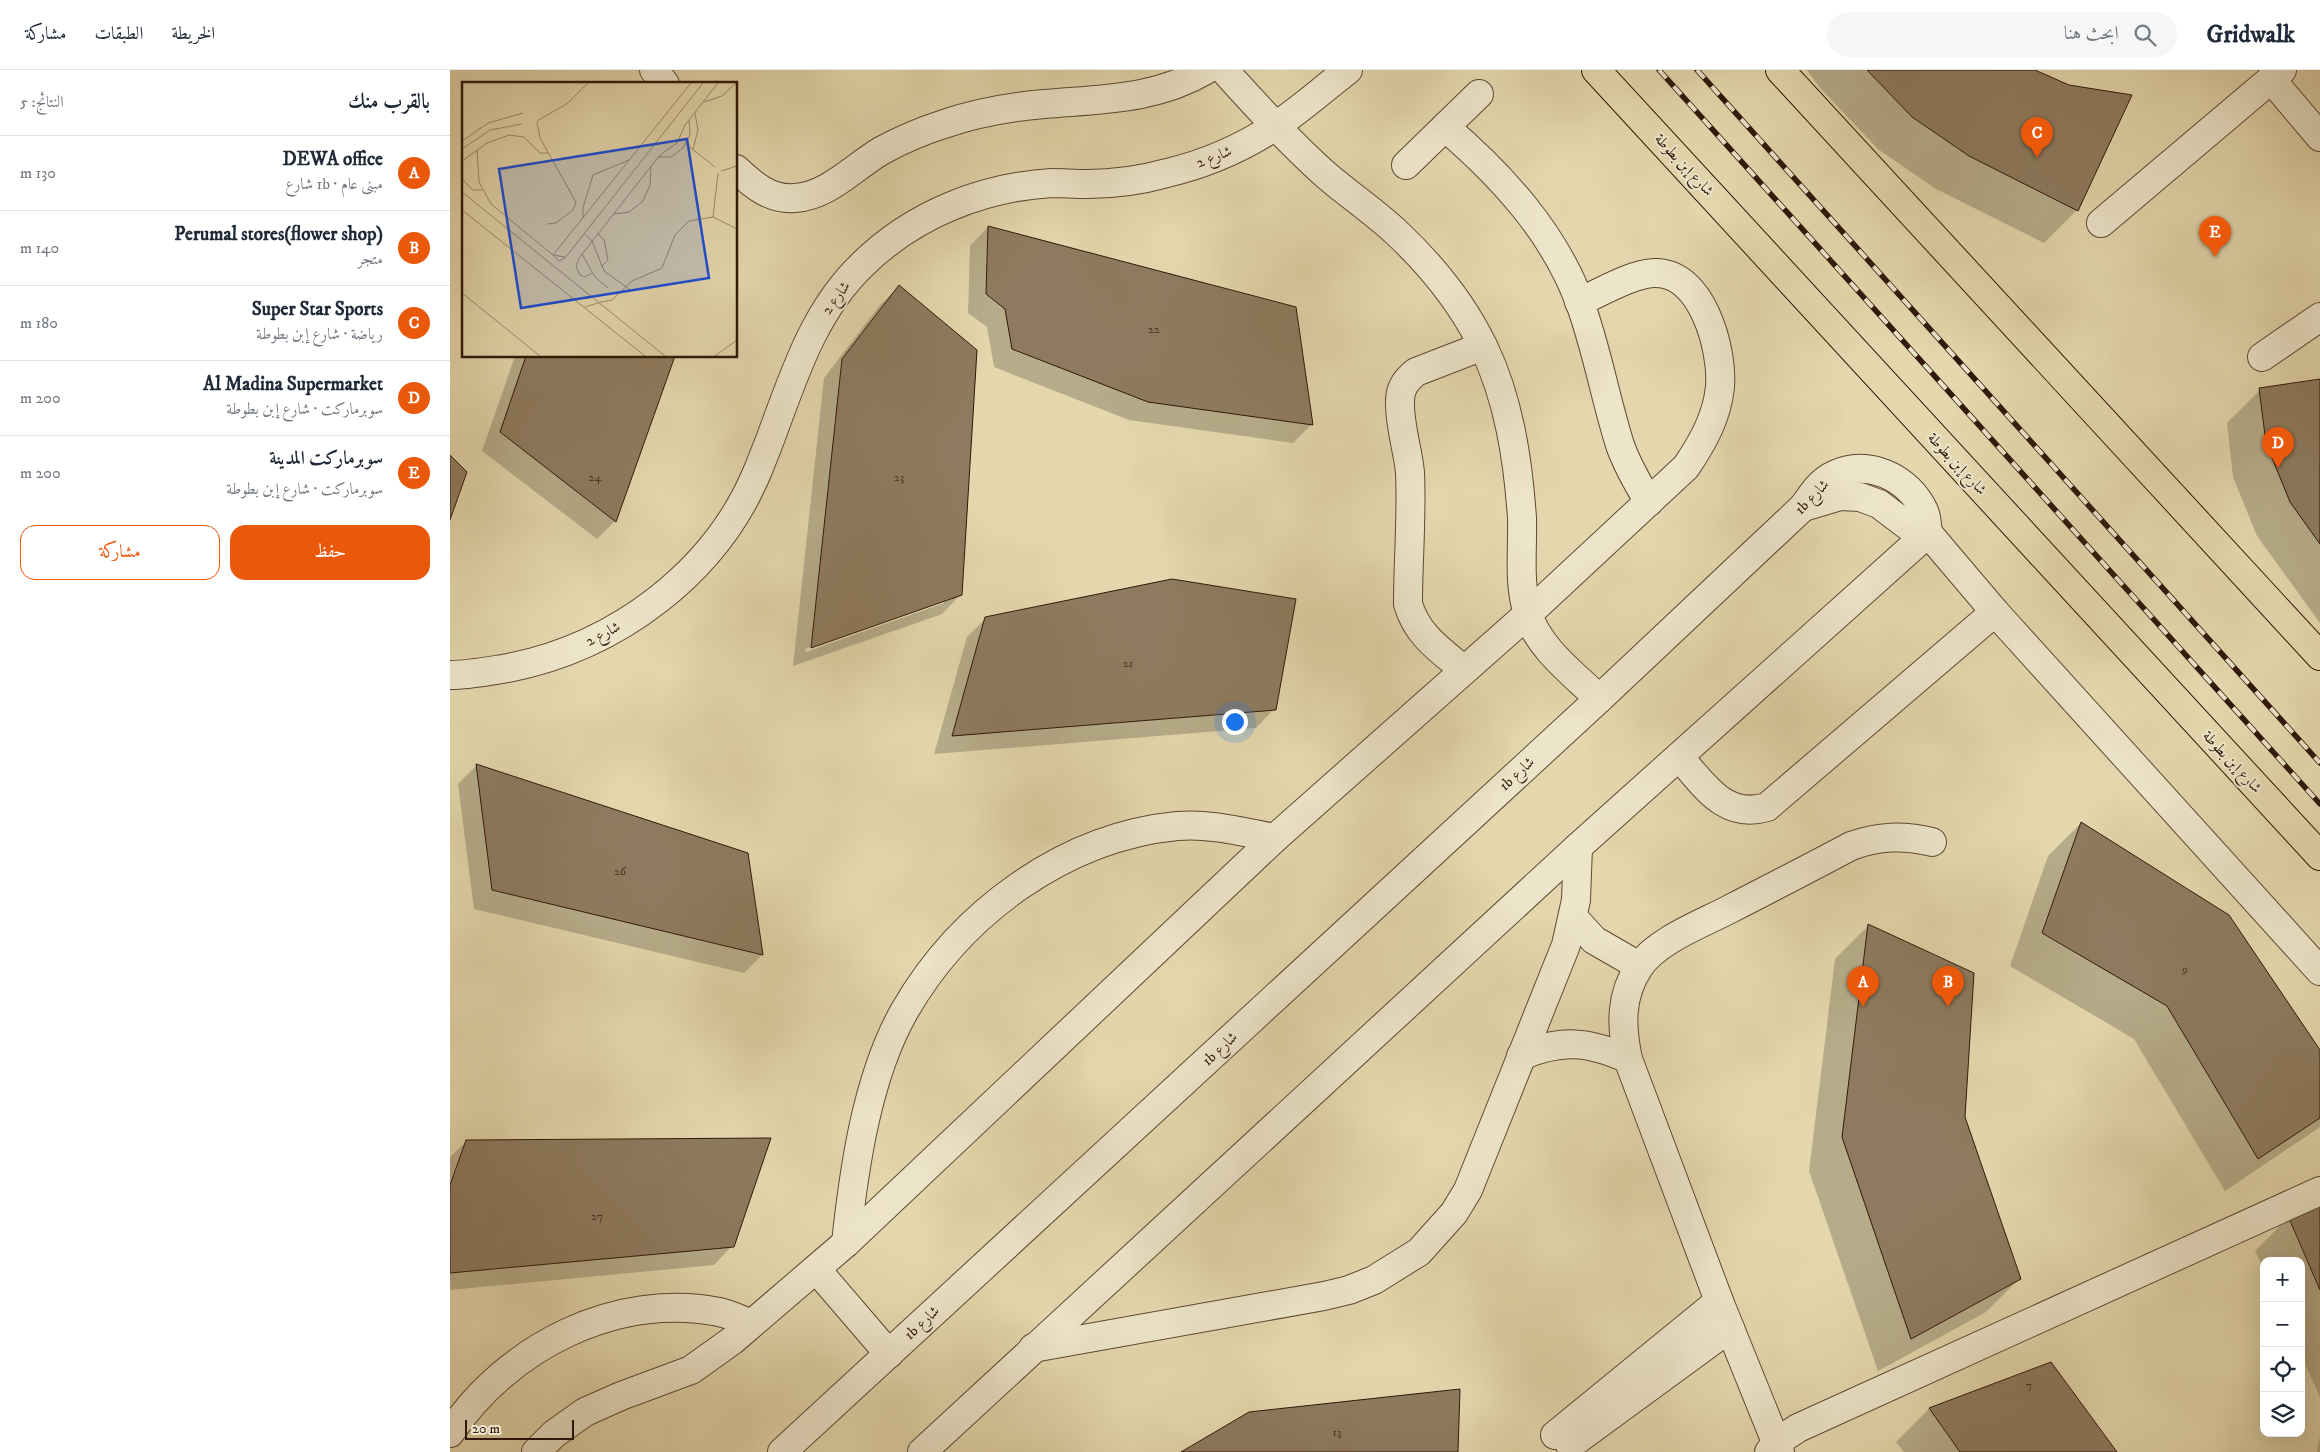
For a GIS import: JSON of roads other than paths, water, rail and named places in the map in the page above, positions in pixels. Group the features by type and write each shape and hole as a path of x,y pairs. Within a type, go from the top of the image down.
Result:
{"main road":[{"name":"شارع إبن بطوطة","path":"1596,70 2320,856"},
{"path":"1780,70 2320,656"}],"street":[{"path":"654,70 663,82"},
{"path":"738,171 752,184 772,195 795,198 810,196 824,190 880,152 910,136 942,124 975,114 1009,108 1116,99 1146,94 1172,87 1206,70"},
{"path":"1224,70 1274,127 1327,176 1398,234 1431,268 1459,306 1483,346 1500,388 1511,431 1517,466 1522,520 1524,590 1528,614 1538,636 1553,654 1599,699"},
{"name":"شارع 2","path":"450,675 523,665 584,644 621,625 656,602 687,574 715,543 746,494 757,472 796,367 817,325 837,293 862,265 890,240 922,220 956,204 988,194 1020,187 1118,182 1167,174 1204,162 1240,146 1274,127 1348,70"},
{"path":"2101,223 2276,74 2320,136"},
{"path":"1406,165 1479,94"},
{"path":"1445,127 1507,185 1556,254 1579,302 1621,446 1633,475 1649,502"},
{"path":"536,1452 554,1434 585,1412 621,1396 691,1370 713,1356 846,1243 1274,838 1463,669 1528,614 1686,467 1703,443 1714,415 1720,387 1719,357 1711,329 1692,290 1669,275 1655,273 1641,275 1579,302"},
{"path":"2262,357 2320,317"},
{"path":"1463,669 1426,638 1415,622 1408,604 1410,468 1400,401 1401,390 1407,380 1416,372 1483,346"},
{"name":"1b شارع","path":"782,1452 1599,699 1803,507 1818,486 1834,474 1856,469 1878,470 1897,479 1914,493 1925,512 1928,533"},
{"path":"930,1449 1033,1348 1578,847 1928,533 1996,612 2320,971"},
{"path":"1679,757 1719,800 1730,807 1755,811 1767,807 1996,612"},
{"path":"846,1243 858,1151 868,1106 882,1062 905,1011 936,964 974,922 1018,886 1068,857 1122,837 1178,826 1219,827 1274,838"},
{"path":"1932,842 1912,837 1891,836 1870,839 1851,846 1666,943 1651,953 1639,966 1628,987 1622,1011 1623,1035 1628,1059 1775,1449 1798,1428 2320,1191"},
{"path":"1033,1348 1324,1296 1374,1280 1397,1268 1419,1252 1438,1234 1459,1205 1478,1165 1566,945 1574,918 1578,847"},
{"path":"1574,918 1594,940 1639,966"},
{"path":"1521,1056 1541,1048 1563,1044 1578,1044 1607,1049 1628,1059"},
{"path":"816,1268 889,1354"},
{"path":"1720,1301 1560,1442 1730,1328"},
{"path":"455,1413 499,1375 541,1346 587,1324 636,1310 664,1307 722,1312 751,1324"}],"railway":[{"path":"1659,70 2320,804"},
{"path":"1697,70 2320,763"}],"place":[{"name":"Super Star Sports","path":"2037,158"},
{"name":"سوبرماركت المدينة","path":"2215,257"},
{"name":"Al Madina Supermarket","path":"2278,468"},
{"name":"DEWA office","path":"1863,1007"},
{"name":"Perumal stores(flower shop)","path":"1948,1007"}]}
